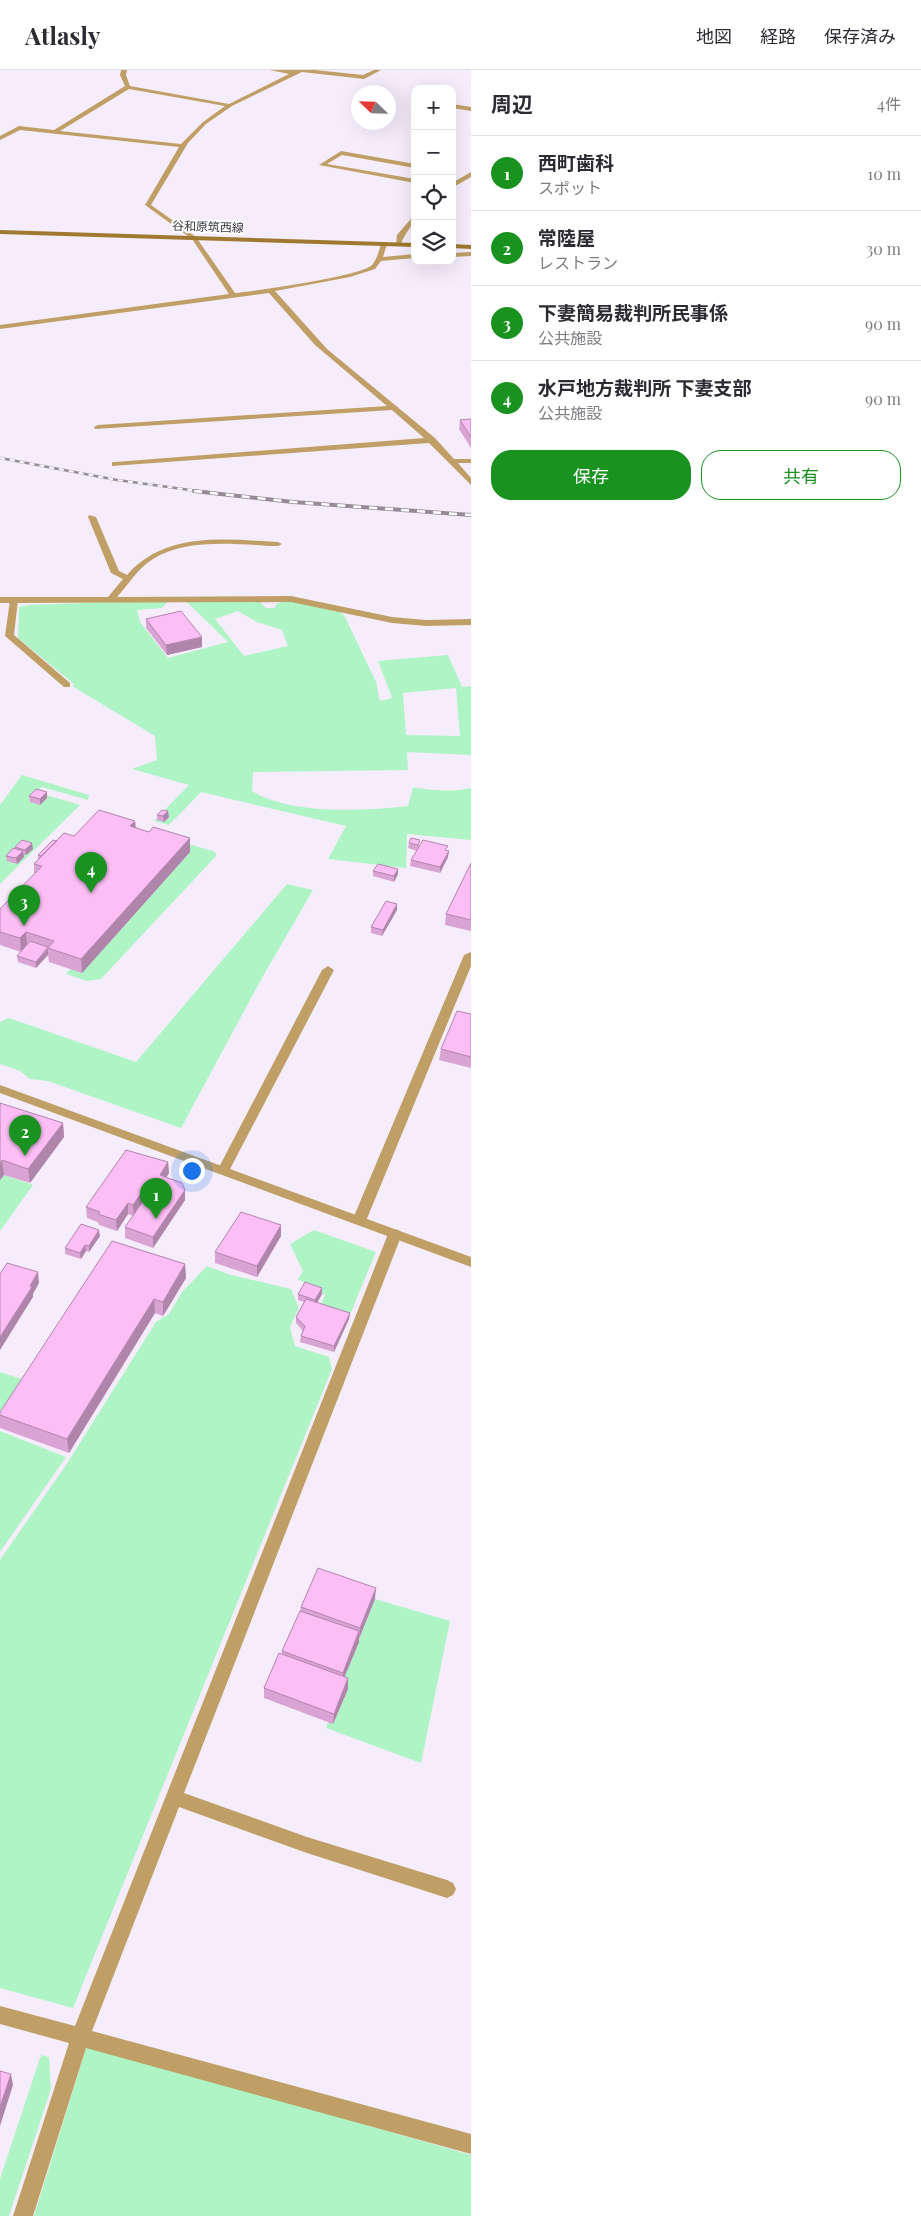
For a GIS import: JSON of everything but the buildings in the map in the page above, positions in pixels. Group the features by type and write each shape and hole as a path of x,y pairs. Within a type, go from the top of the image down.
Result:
{"main road":[{"name":"谷和原筑西線","path":"0,232 411,245"},
{"path":"456,246 471,247"}],"street":[{"path":"124,70 123,75 128,87"},
{"path":"273,70 295,73"},
{"path":"234,296 194,238 148,205 183,146 193,133 228,105 301,70 364,77 378,70"},
{"path":"56,131 128,87 228,105"},
{"path":"456,107 471,109"},
{"path":"0,138 19,128 183,146"},
{"path":"411,165 341,153 322,165 411,180"},
{"path":"460,174 470,175"},
{"path":"456,184 470,175"},
{"path":"398,244 404,228 411,220"},
{"path":"0,327 271,291 361,273 373,268 379,259 384,244"},
{"path":"456,255 471,254"},
{"path":"379,259 411,256"},
{"path":"271,291 323,348 432,440 471,482"},
{"path":"98,427 262,414 357,412 393,408"},
{"path":"115,464 432,440"},
{"path":"453,461 471,461"},
{"path":"92,518 115,573 128,579"},
{"path":"111,599 149,557 167,549 210,543 278,544"},
{"path":"0,600 291,599 392,620 426,623 471,622"},
{"path":"14,600 9,636 67,685"},
{"path":"359,1221 470,954"},
{"path":"223,1171 328,970"},
{"path":"0,1089 471,1262"},
{"path":"23,2216 80,2037 395,1234"},
{"path":"174,1797 307,1845 447,1889"},
{"path":"0,2015 471,2144"}],"green space":[{"path":"168,600 161,608 137,610 140,622 168,658 228,642 186,601 260,602 266,608 275,608 276,604 290,601 338,611 344,615 376,682 380,701 392,698 378,661 448,655 462,687 471,686 471,755 407,752 408,770 253,772 252,791 268,799 286,804 307,808 349,810 408,806 413,787 442,790 471,788 471,840 407,834 406,868 328,859 346,826 201,792 169,825 154,821 189,785 132,769 157,760 155,736 72,686 75,685 18,638 19,607 28,605","holes":["238,611 257,622 282,630 288,646 244,656 215,619","456,688 460,736 406,735 403,693"]},
{"path":"22,775 89,795 88,800 42,787 36,792 80,805 0,884 0,805"},
{"path":"185,843 213,851 216,853 216,856 101,979 87,981 66,974"},
{"path":"287,884 313,890 263,976 181,1128 48,1081 30,1079 20,1071 0,1064 0,1022 9,1018 136,1062"},
{"path":"4,1175 33,1185 0,1231 0,1180"},
{"path":"314,1230 376,1252 349,1317 320,1307 325,1295 298,1279 303,1271 290,1244"},
{"path":"207,1266 231,1275 291,1289 299,1308 290,1327 295,1346 329,1357 332,1369 73,2008 0,1988 0,1560 68,1462 156,1322 169,1314 182,1292"},
{"path":"0,1372 25,1380 0,1422"},
{"path":"0,1431 66,1457 0,1552"},
{"path":"375,1599 450,1621 421,1763 326,1728 328,1722 333,1723 347,1689 342,1683"},
{"path":"87,2045 471,2155 471,2216 34,2216"},
{"path":"41,2055 49,2057 51,2089 9,2216 0,2216 0,2179"}],"railway":[{"path":"0,458 117,480 205,492"},
{"path":"194,491 293,502 471,515"}],"place":[{"name":"水戸地方裁判所 下妻支部","path":"91,893"},
{"name":"下妻簡易裁判所民事係","path":"24,926"},
{"name":"常陸屋","path":"25,1156"},
{"name":"西町歯科","path":"156,1219"}]}
